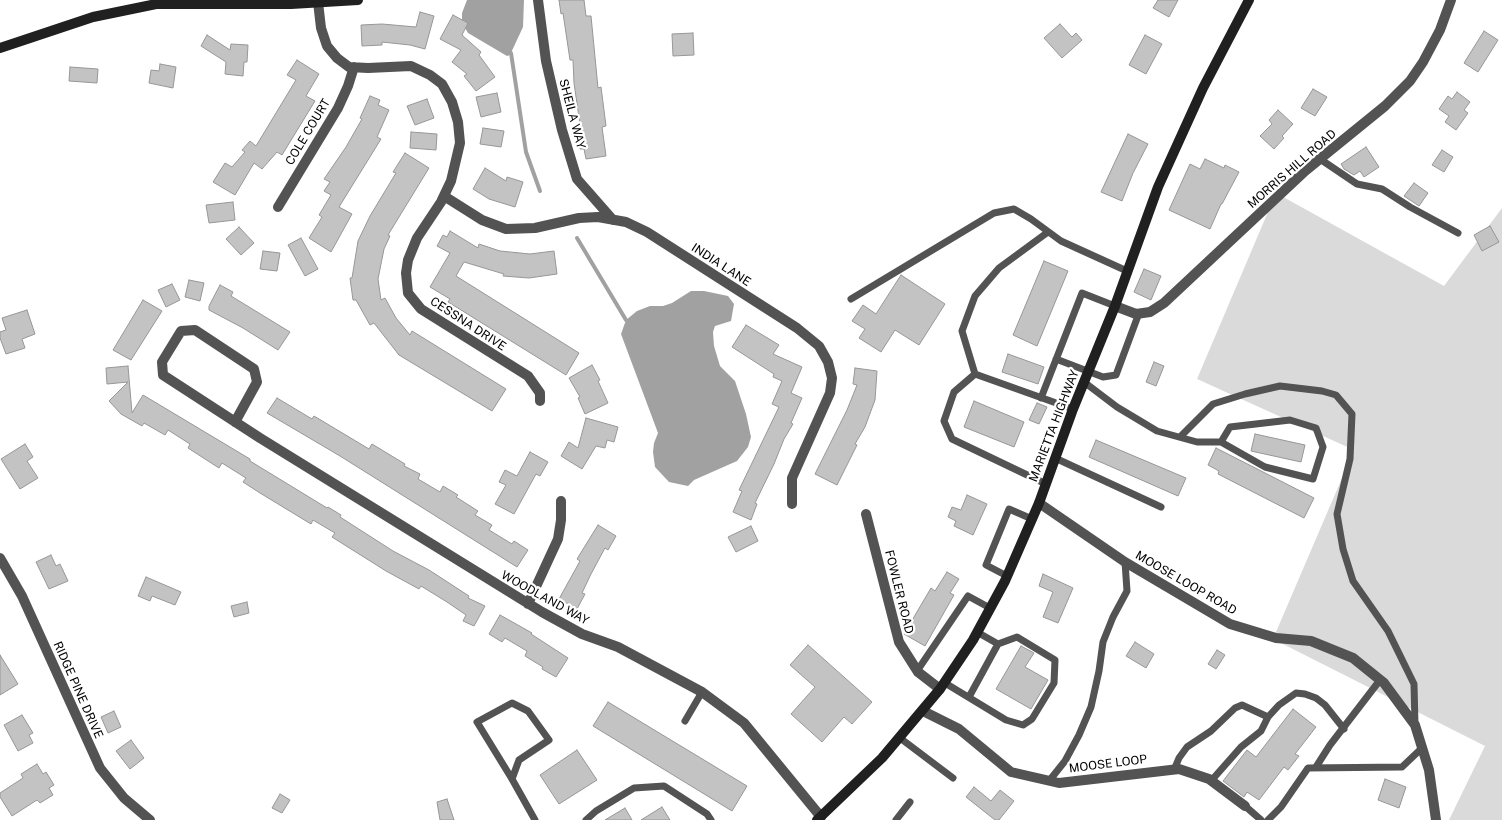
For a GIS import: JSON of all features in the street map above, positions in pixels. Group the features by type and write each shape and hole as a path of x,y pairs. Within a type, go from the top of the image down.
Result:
{"main road":[{"path":"0,48 93,17 156,4 358,0"},
{"name":"MARIETTA HIGHWAY","path":"819,818 882,758 943,686 977,632 1007,576 1039,503 1073,409 1115,306 1158,187 1180,135 1249,0"}],"street":[{"name":"SHEILA WAY","path":"538,0 546,61 562,130 577,179 613,220"},
{"name":"MORRIS HILL ROAD","path":"1139,313 1150,312 1164,302 1320,159 1385,106 1410,81 1423,62 1440,30 1451,0"},
{"path":"318,2 321,28 327,46 337,58 349,67 354,67"},
{"name":"CESSNA DRIVE","path":"354,67 411,66 430,75 442,84 452,102 458,122 460,143 452,181 416,238 408,260 406,273 408,293 421,309 528,376 540,393 540,401"},
{"name":"COLE COURT","path":"278,207 338,108 354,67"},
{"name":"INDIA LANE","path":"444,196 482,220 506,228 535,228 578,218 598,217 626,222 647,232 796,328 819,346 828,362 832,378 830,393 792,478 792,504"},
{"path":"1115,306 1139,313"},
{"name":"WOODLAND WAY","path":"235,422 257,382 254,368 195,330 181,331 162,362 162,376 235,422 528,604 582,634 618,647 702,692 744,723 819,818"},
{"path":"528,604 558,539 561,501"},
{"name":"MOOSE LOOP ROAD","path":"1039,503 1125,562 1230,624 1276,638 1311,641 1353,658 1380,680 1415,725 1429,770 1436,820"},
{"name":"FOWLER ROAD","path":"866,514 898,642 918,671 943,686"},
{"name":"RIDGE PINE DRIVE","path":"1,561 22,596 100,768 124,798 150,820"},
{"name":"MOOSE LOOP","path":"923,711 959,729 1011,772 1059,783 1180,769 1211,781 1246,806"}],"lane":[{"path":"1320,159 1356,184 1382,189 1410,207 1458,233"},
{"path":"851,299 994,213 1014,209 1061,241 1127,271"},
{"path":"975,374 962,331 975,296 999,268 1048,232"},
{"path":"1041,398 1082,292 1115,306"},
{"path":"1086,377 1116,375 1139,313"},
{"path":"1056,359 1086,377 1117,407 1156,431 1197,442 1221,442 1265,467 1313,479 1323,447 1316,428 1290,420 1230,427 1221,442"},
{"path":"975,374 1073,409"},
{"path":"975,374 954,392 944,421 952,439 1046,484"},
{"path":"1180,437 1213,404 1280,386 1322,391 1336,395 1352,414 1350,458 1337,514 1343,549 1353,581 1388,631 1414,684 1415,725"},
{"path":"1055,458 1161,507"},
{"path":"1007,576 986,565 1009,509 1032,519"},
{"path":"1049,780 1065,760 1079,735 1091,707 1103,642 1127,590 1125,562"},
{"path":"918,671 968,596 990,608"},
{"path":"977,632 998,644"},
{"path":"943,686 969,697 1006,720 1024,725 1032,719 1054,683 1055,660 1017,638 998,644 969,697"},
{"path":"1316,767 1330,745 1380,680"},
{"path":"685,721 702,692"},
{"path":"1211,781 1240,747 1261,731 1268,717 1279,705 1296,693 1316,698 1325,704 1344,728"},
{"path":"512,779 519,760 549,740 528,712 512,703 477,722 535,820"},
{"path":"1174,770 1179,758 1187,747 1211,731 1235,708 1242,704 1268,717"},
{"path":"900,738 953,778"},
{"path":"1268,820 1281,807 1308,768 1402,767 1422,748"},
{"path":"586,820 596,811 634,788 664,786 707,814 711,820"},
{"path":"896,820 910,802"},
{"path":"1246,806 1261,820"}],"shaded area":[{"path":"467,0 524,0 523,27 510,55 507,56 468,33 462,23 462,13"},
{"path":"1276,193 1444,286 1502,208 1502,820 1449,820 1485,746 1273,639 1354,450 1197,379"},
{"path":"691,291 704,291 728,296 734,304 731,321 715,326 713,332 714,346 720,366 735,381 746,414 751,437 748,447 737,461 694,480 688,486 669,482 655,467 653,452 658,433 621,334 626,320 637,311 650,306 663,306 672,303"}],"building":[{"path":"559,0 584,0 586,16 591,16 598,88 601,87 606,126 602,127 606,156 586,159 584,149 580,149 579,138 582,138 574,83 573,60 570,60 563,13 561,14"},
{"path":"1158,0 1178,0 1169,17 1153,8"},
{"path":"420,12 434,16 425,49 410,45 382,42 382,45 362,46 361,25 382,24 416,27"},
{"path":"453,15 468,23 462,35 481,52 479,55 495,77 476,91 464,76 467,74 452,62 461,50 440,39"},
{"path":"1060,24 1072,37 1076,33 1082,40 1062,58 1044,38"},
{"path":"1484,31 1498,40 1478,72 1464,63"},
{"path":"693,33 694,55 673,56 672,34"},
{"path":"207,35 230,50 231,44 248,45 247,62 244,62 243,76 225,74 226,62 201,46"},
{"path":"1145,35 1162,44 1146,74 1129,65"},
{"path":"297,60 319,74 306,96 315,101 282,155 277,152 262,169 254,163 235,195 213,182 225,163 232,167 245,152 242,150 250,141 256,146 296,80 287,75"},
{"path":"160,64 176,67 173,88 149,83 151,70 159,71"},
{"path":"70,67 98,69 97,83 69,81"},
{"path":"1313,89 1327,97 1315,116 1301,108"},
{"path":"1457,92 1470,102 1464,110 1468,113 1456,130 1445,122 1449,116 1439,109 1448,96 1452,99"},
{"path":"497,93 501,112 481,117 476,97"},
{"path":"370,96 380,100 378,105 389,110 377,137 381,139 339,207 352,214 331,252 309,238 322,217 319,215 331,195 324,191 330,182 324,179 362,119 360,118"},
{"path":"427,99 434,118 415,125 407,106"},
{"path":"1278,110 1293,124 1274,149 1260,136 1272,124 1269,120"},
{"path":"483,128 504,131 501,147 480,144"},
{"path":"411,132 437,134 436,150 410,148"},
{"path":"1128,134 1148,144 1133,173 1122,201 1101,192"},
{"path":"1366,147 1379,167 1364,177 1360,171 1354,175 1344,169 1341,164"},
{"path":"1442,150 1453,157 1444,172 1432,165"},
{"path":"405,153 429,168 388,235 390,236 384,249 378,279 381,300 385,298 396,318 410,335 412,331 506,389 492,411 399,355 374,323 370,325 356,300 353,300 350,278 352,278 358,241 370,216 396,173 393,172"},
{"path":"1205,159 1224,168 1225,165 1239,172 1221,204 1210,229 1169,210 1190,164 1200,169"},
{"path":"485,168 506,181 507,177 523,182 515,207 489,199 473,189"},
{"path":"1414,183 1428,193 1419,206 1404,196"},
{"path":"233,202 235,220 209,223 206,205"},
{"path":"1490,226 1499,242 1482,251 1474,235"},
{"path":"239,227 254,243 241,255 226,239"},
{"path":"450,231 478,248 479,244 500,251 530,254 554,251 557,274 529,278 503,276 504,274 464,262 456,276 579,353 566,375 448,302 450,299 430,287 450,253 437,246 443,235 447,237"},
{"path":"301,238 318,269 305,276 288,245"},
{"path":"263,251 280,253 277,271 260,269"},
{"path":"1044,261 1068,271 1037,346 1013,335"},
{"path":"1144,269 1161,276 1151,300 1134,292"},
{"path":"901,275 945,304 919,345 895,330 881,352 859,338 865,329 852,321 863,305 876,314"},
{"path":"189,280 204,283 200,301 185,297"},
{"path":"172,284 180,300 166,307 158,290"},
{"path":"220,285 233,292 231,296 290,332 278,350 209,310 209,306"},
{"path":"143,300 162,311 131,360 113,350"},
{"path":"27,310 35,334 22,339 25,348 6,354 0,338 0,332 6,330 2,318"},
{"path":"746,325 779,345 773,354 802,367 791,393 802,398 791,423 793,424 784,439 755,503 757,504 751,520 733,512 742,491 739,490 779,407 772,404 782,381 773,377 774,374 732,347"},
{"path":"1008,354 1044,367 1038,384 1002,372"},
{"path":"1154,362 1164,366 1156,386 1146,382"},
{"path":"592,365 600,380 598,381 608,403 585,414 578,398 580,397 569,378"},
{"path":"128,366 132,413 143,395 341,515 340,517 393,551 429,570 469,596 468,598 485,606 474,626 463,621 466,615 447,602 421,586 419,589 386,571 332,537 335,533 313,520 311,524 243,482 246,478 222,463 219,468 205,459 188,448 190,444 168,430 165,435 144,423 142,426 121,414 109,401 128,382 107,384 106,368"},
{"path":"855,368 877,371 875,400 865,427 855,444 857,445 837,485 815,474 847,410 857,385 853,384"},
{"path":"277,398 312,419 314,416 369,449 372,444 405,464 404,466 420,474 418,479 440,492 443,486 458,495 456,497 478,511 475,515 492,525 489,530 512,544 514,541 528,550 517,567 340,456 267,413"},
{"path":"974,401 1024,422 1014,447 964,427"},
{"path":"1037,403 1047,407 1039,424 1029,420"},
{"path":"586,418 618,427 614,442 607,440 605,448 596,446 582,469 561,456 569,442 578,448"},
{"path":"1255,434 1305,445 1301,462 1251,451"},
{"path":"1096,440 1186,478 1178,496 1089,457"},
{"path":"25,444 33,457 27,461 38,478 20,489 1,459"},
{"path":"1216,448 1314,498 1304,518 1218,474 1219,471 1208,465"},
{"path":"530,452 548,462 540,476 536,474 514,514 495,504 506,485 499,482 505,470 517,476"},
{"path":"967,495 987,504 973,535 954,526 956,521 948,517 952,507 961,510"},
{"path":"598,525 616,536 608,550 605,548 591,574 582,593 585,594 577,609 559,599 580,561 577,559"},
{"path":"751,526 758,541 736,552 728,537"},
{"path":"51,555 56,566 60,564 68,581 49,589 36,562"},
{"path":"947,572 959,579 950,593 954,595 925,646 904,634 931,588 935,591"},
{"path":"1043,574 1073,588 1058,623 1043,617 1053,592 1039,586"},
{"path":"146,577 181,592 175,605 152,596 150,601 138,596"},
{"path":"247,602 249,613 234,617 231,606"},
{"path":"500,615 532,633 568,658 556,677 525,656 527,651 505,638 502,642 489,634"},
{"path":"1135,642 1154,654 1146,668 1126,656"},
{"path":"808,645 872,702 852,724 844,717 822,742 791,714 815,687 790,665"},
{"path":"1021,646 1034,653 1025,667 1048,680 1031,709 996,689"},
{"path":"1217,650 1225,655 1216,669 1208,664"},
{"path":"0,655 18,684 0,695"},
{"path":"608,702 747,786 732,811 593,726"},
{"path":"1293,709 1316,727 1295,754 1299,756 1288,770 1284,767 1259,800 1247,792 1244,797 1223,781 1247,750 1256,757"},
{"path":"114,711 121,727 108,733 101,717"},
{"path":"22,715 33,733 29,735 33,743 18,751 4,725"},
{"path":"131,740 144,758 130,769 116,751"},
{"path":"577,750 597,780 559,804 540,775"},
{"path":"37,764 43,774 46,772 54,785 49,788 53,795 40,803 37,800 12,816 0,797 0,793 23,778 21,774"},
{"path":"1385,779 1406,787 1399,808 1378,800"},
{"path":"974,787 991,801 1000,790 1014,801 999,820 995,820 966,797"},
{"path":"280,794 290,800 282,813 272,808"},
{"path":"447,799 454,820 440,820 437,802"},
{"path":"662,807 670,820 641,820"},
{"path":"625,808 632,820 605,820"}],"waterway":[{"path":"511,53 526,152 540,191"},
{"path":"577,238 626,320"}]}
